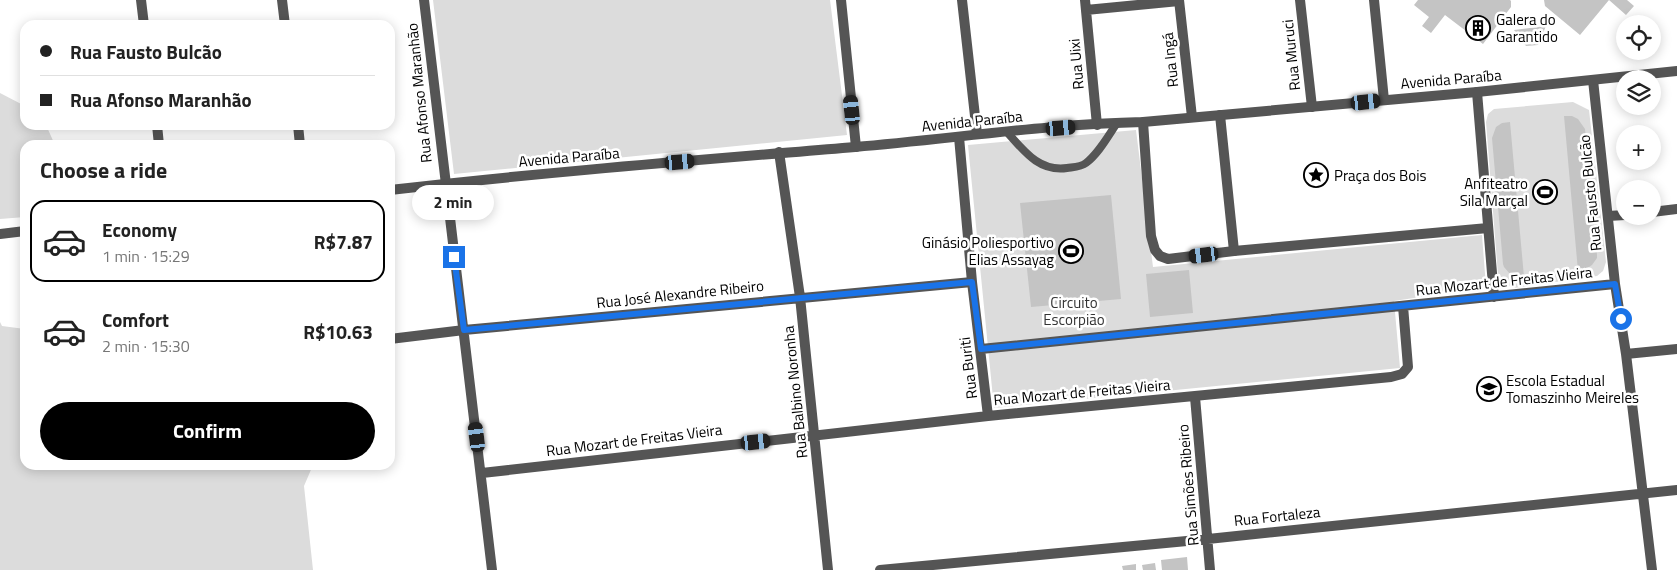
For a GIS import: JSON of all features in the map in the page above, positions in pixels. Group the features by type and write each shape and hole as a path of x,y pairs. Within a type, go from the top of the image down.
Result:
{"street":[{"path":"141,0 143,20"},
{"path":"282,0 284,20"},
{"name":"Rua Afonso Maranhão","path":"424,0 445,184 482,473 492,570"},
{"path":"841,0 856,147"},
{"path":"962,0 977,134"},
{"path":"1086,5 1179,0"},
{"name":"Rua Ingá","path":"1179,0 1192,117"},
{"name":"Rua Muruci","path":"1300,0 1312,107"},
{"path":"1374,0 1384,100"},
{"name":"Rua Uixi","path":"1086,5 1097,125"},
{"name":"Avenida Paraíba","path":"395,189 977,134 1143,122 1477,92 1677,71"},
{"name":"Rua Fausto Bulcão","path":"1593,80 1615,284 1626,354 1652,570"},
{"path":"1477,92 1494,297"},
{"path":"1220,115 1234,251"},
{"path":"1143,122 1149,221 1154,250 1160,256 1168,259 1234,251 1488,228"},
{"name":"Rua Buriti","path":"959,137 972,282 988,416"},
{"name":"Rua Balbino Noronha","path":"779,152 800,297 828,570"},
{"path":"1661,211 1677,209"},
{"path":"1608,216 1616,215"},
{"path":"0,234 20,232"},
{"name":"Rua José Alexandre Ribeiro","path":"395,338 800,297 972,282"},
{"name":"Rua Mozart de Freitas Vieira","path":"482,473 988,416 1380,378 1402,374 1409,365 1403,306 1615,284"},
{"path":"981,349 1403,306"},
{"path":"1626,354 1677,349"},
{"name":"Rua Simões Ribeiro","path":"1196,396 1210,570"},
{"name":"Rua Fortaleza","path":"880,570 1208,539 1677,490"}],"lane":[{"path":"1007,132 1038,162 1048,168 1062,169 1078,166 1088,161 1117,123"}],"green space":[{"path":"433,0 830,0 847,135 454,174"},
{"path":"0,93 20,103 20,130 48,130 53,140 20,140 20,217 0,219"},
{"name":"Anfiteatro Sila Marçal","path":"1573,102 1589,110 1606,262 1603,271 1597,276 1514,288 1505,284 1498,275 1486,122 1488,114 1494,109"},
{"name":"Circuito Escorpião","path":"1136,130 1153,267 1482,235 1486,287 1394,301 1400,368 994,408 968,145"},
{"path":"0,322 2,326 20,328 20,470 311,470 304,486 313,570 0,570"}],"building":[{"name":"Galera do Garantido","path":"1418,0 1510,0 1511,7 1483,44 1445,15 1431,33 1422,26 1429,17 1414,5"},
{"path":"1544,0 1609,0 1580,35 1545,6"},
{"path":"1609,0 1627,0 1634,6 1626,15"},
{"path":"1546,26 1538,45 1526,46 1514,30"},
{"path":"1564,116 1572,116 1578,119 1585,129 1597,258 1592,265 1583,271 1578,271"},
{"path":"1510,122 1524,277 1510,274 1503,264 1492,138 1496,127 1502,123"},
{"name":"Ginásio Poliesportivo Elias Assayag","path":"1111,195 1121,299 1031,307 1020,203"},
{"path":"1189,270 1193,313 1150,317 1146,274"},
{"path":"1187,557 1188,570 1162,570 1161,560"},
{"path":"1155,563 1156,570 1143,570 1142,565"},
{"path":"1136,564 1136,570 1123,570 1122,566"}],"place":[{"name":"Galera do Garantido","path":"1478,28"},
{"name":"Praça dos Bois","path":"1316,175"},
{"name":"Anfiteatro Sila Marçal","path":"1545,192"},
{"name":"Ginásio Poliesportivo Elias Assayag","path":"1071,251"},
{"name":"Escola Estadual Tomaszinho Meireles","path":"1489,389"}],"route":[{"path":"454,257 464,330 972,282 981,349 1615,284 1621,319"}]}
